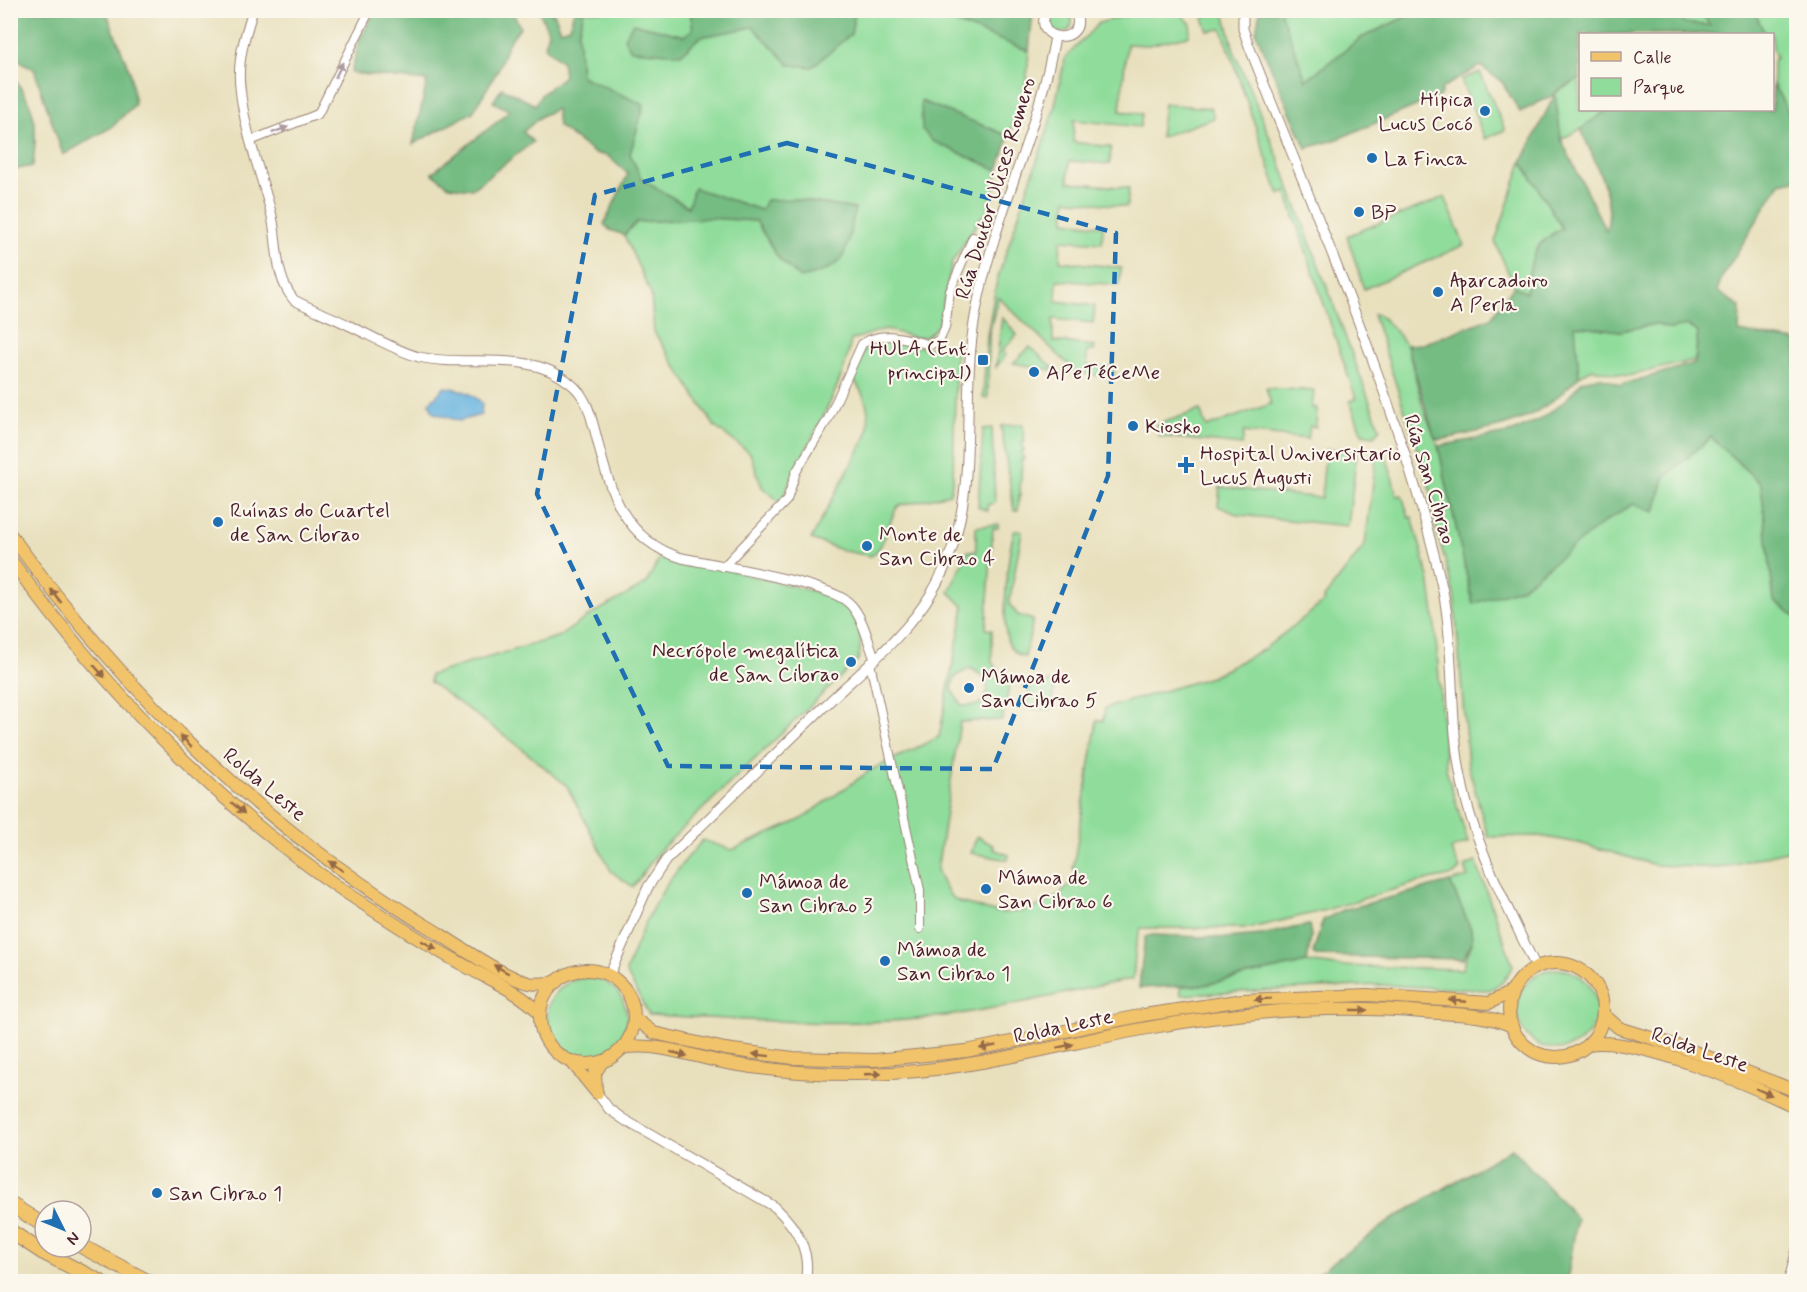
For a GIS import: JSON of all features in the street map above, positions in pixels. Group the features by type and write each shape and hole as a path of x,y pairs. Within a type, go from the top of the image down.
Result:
{"highway":[{"path":"10,1204 33,1218"},
{"path":"10,1232 42,1252 101,1281"},
{"path":"93,1252 149,1281"}],"main road":[{"name":"Rolda Leste","path":"10,534 69,613 128,682 245,796 311,848 419,922 519,980 536,984 556,982 565,976 587,970 609,976"},
{"name":"Rolda Leste","path":"10,560 108,682 187,762 247,816 312,867 379,914 443,954 521,996 540,1013"},
{"path":"1536,968 1549,963 1563,963 1588,975 1597,987 1603,1014 1596,1035 1588,1044"},
{"name":"Rolda Leste","path":"634,1018 654,1033 725,1049 793,1058 864,1060 920,1057 966,1051 1144,1015 1243,1000 1367,995 1489,1003 1513,991 1519,981 1536,968"},
{"path":"597,1092 594,1081 595,1073 602,1062 622,1048 633,1029 634,1018 628,993 609,976"},
{"path":"556,982 543,1002 540,1013 542,1028 548,1042 558,1054 571,1061 587,1064 602,1062"},
{"path":"1512,1026 1510,1003 1513,991"},
{"name":"Rolda Leste","path":"622,1048 648,1046 697,1058 766,1070 854,1074 967,1065 1164,1025 1263,1013 1390,1010 1491,1019 1512,1026 1518,1038 1539,1054 1565,1056 1588,1044 1617,1043 1737,1081 1797,1107"},
{"name":"Rolda Leste","path":"1603,1014 1619,1028 1687,1049 1797,1091"},
{"path":"571,1061 597,1092"}],"street":[{"path":"253,10 240,62 240,86 250,141 272,215 280,276 285,290 294,300 419,357 532,365 569,382 583,397 590,411 603,462 631,526 661,551 818,588 842,596 852,605 872,661 920,890 920,929"},
{"path":"250,141 318,114 370,10"},
{"path":"1047,10 1044,18 1045,27 1055,36 1065,37 1074,32 1078,23 1078,11"},
{"name":"Rúa San Cibrao","path":"1243,10 1244,29 1249,46 1376,368 1403,448 1428,531 1445,602 1456,749 1463,788 1483,846 1536,968"},
{"name":"Rúa Doutor Ulises Romero","path":"609,976 648,887 666,860 872,661 914,618 932,593 955,544 966,495 969,373 974,319 987,261 1039,107 1055,36"},
{"path":"723,567 787,500 796,472 828,419 862,345 870,338 887,335 930,345 940,339 945,328 950,291 972,237"},
{"path":"597,1092 609,1109 623,1119 775,1207 793,1224 801,1240 805,1250 805,1281"},
{"path":"1788,1281 1797,1251"}],"highlighted area":[{"path":"787,143 1116,233 1108,476 993,769 668,766 537,494 595,195"}],"green space":[{"path":"690,10 855,11 851,34 812,67 790,65 753,27 700,37 681,54 631,50 624,38 633,23 684,36 693,29"},
{"path":"924,10 1029,51 1026,85 1009,136 921,101 932,141 998,170 987,215 981,217 952,262 939,324 927,336 916,338 885,329 851,340 846,362 830,403 781,503 762,487 750,453 715,427 654,332 651,294 624,235 637,222 711,218 756,221 779,259 855,209 793,199 761,210 695,189 689,207 642,180 630,154 644,105 581,76 578,33 584,11 690,11 693,29 684,36 633,23 681,54 700,37 753,27 790,65 851,34 855,11"},
{"path":"1677,10 1684,24 1710,25 1699,11 1754,11 1765,33 1579,33 1579,79 1555,93 1561,139 1606,231 1609,218 1606,192 1581,129 1606,111 1774,111 1774,86 1796,126 1796,180 1780,183 1722,277 1717,291 1740,307 1739,332 1796,341 1796,617 1774,601 1761,484 1711,437 1664,478 1655,512 1633,504 1603,523 1521,588 1473,604 1438,446 1513,432 1541,419 1565,401 1582,381 1600,377 1621,385 1695,363 1698,332 1687,325 1671,329 1655,324 1620,331 1575,325 1579,376 1547,405 1531,415 1499,427 1439,440 1434,436 1407,345 1423,344 1491,318 1514,286 1526,293 1534,254 1543,241 1562,228 1522,162 1555,94 1520,112 1502,82 1480,66 1442,88 1440,96 1335,140 1306,148 1256,33 1260,11 1280,11 1306,80 1361,38 1418,11"},
{"path":"10,11 106,11 130,72 135,104 112,127 63,155 34,69 11,56"},
{"path":"375,11 512,11 520,27 507,45 498,70 473,112 413,144 427,81 351,73 359,41"},
{"path":"539,11 554,13 561,30 569,27 574,11 584,11 578,33 581,76 644,105 630,154 642,180 688,207 694,188 761,210 766,200 793,199 855,209 846,248 837,263 816,274 800,278 779,259 756,221 711,218 637,222 624,235 610,230 604,224 628,174 608,156 594,153 558,126 556,109 541,116 523,132 533,142 472,189 449,186 432,173 509,110 493,102 502,88 535,105 541,95 564,76 562,62 545,47 548,31"},
{"path":"924,11 1033,11 1029,51"},
{"path":"1061,11 1069,14 1072,22 1069,30 1061,33 1053,30 1050,22 1053,14"},
{"path":"1144,11 1178,11 1191,24 1189,36 1148,45 1127,44 1120,111 1142,114 1140,127 1074,120 1073,142 1111,147 1110,164 1069,161 1068,182 1129,188 1127,207 1066,199 1065,221 1103,226 1102,243 1061,240 1060,261 1121,268 1119,285 1057,280 1056,301 1095,306 1093,323 1053,319 1053,341 1095,346 1094,351 1087,351 1087,365 1115,368 1114,378 1069,371 1069,365 998,297 989,334 988,398 983,398 987,336 997,280 1054,110 1065,58 1099,23"},
{"path":"1201,11 1224,12 1234,51 1280,162 1380,429 1374,436 1362,434 1350,401 1356,399 1286,192 1279,195 1222,29 1208,31 1203,18 1210,15 1208,12 1202,15"},
{"path":"1279,11 1418,11 1361,38 1306,80"},
{"path":"1677,11 1699,11 1711,25 1684,24"},
{"path":"1754,11 1787,11 1796,19 1796,126 1774,86 1774,60 1776,57 1774,33 1765,33"},
{"name":"Hípica Lucus Cocó","path":"1480,72 1505,130 1485,139 1461,80"},
{"path":"11,75 20,86 31,107 35,139 33,166 11,170"},
{"path":"1579,79 1579,111 1606,111 1581,129 1561,139 1555,93"},
{"path":"921,101 1009,136 998,170 932,141 922,129"},
{"path":"1164,104 1211,108 1214,118 1160,137"},
{"path":"1522,162 1562,228 1543,241 1534,254 1526,293 1514,286 1495,242"},
{"path":"1445,197 1464,245 1364,289 1347,236"},
{"path":"1373,314 1379,315 1407,345 1423,407 1438,446 1473,604 1633,504 1655,512 1664,478 1711,437 1761,484 1774,601 1796,616 1796,853 1785,851 1719,868 1655,865 1579,843 1539,836 1488,837 1468,765 1454,594 1432,512 1437,510"},
{"path":"1002,317 1017,335 1002,351 1006,355 996,367"},
{"path":"1656,324 1671,329 1687,325 1698,332 1695,360 1627,376 1593,369 1579,376 1574,325 1620,331"},
{"path":"886,340 926,348 950,346 956,351 953,478 950,494 898,506 880,546 871,556 844,551 811,539 867,435 869,418 866,403 851,376 866,347"},
{"path":"1030,347 1057,371 1013,363"},
{"path":"1266,388 1314,391 1312,408 1317,408 1316,427 1310,426 1308,439 1244,432 1242,445 1159,436 1156,425 1200,410 1206,427 1271,404"},
{"path":"1022,424 1025,442 1022,443 1024,451 1021,452 1024,459 1021,460 1023,468 1021,469 1021,495 1018,510 1014,511 1001,426"},
{"path":"992,428 995,503 987,505 988,511 978,507 983,429"},
{"path":"1326,449 1357,452 1348,526 1239,515 1218,506 1220,487 1321,498"},
{"path":"1382,450 1385,450 1397,496 1402,495 1409,518 1412,517 1429,578 1446,769 1468,843 1451,849 1460,869 1454,875 1415,883 1326,910 1251,928 1141,928 1136,945 1133,979 971,1012 918,1019 851,1022 784,1022 649,1015 626,972 656,902 688,856 703,840 732,850 800,820 871,770 939,737 964,607 949,592 968,551 976,552 976,527 998,524 998,528 993,528 986,629 992,630 992,663 1010,683 1002,720 960,722 937,870 945,888 955,900 991,911 1008,913 1044,904 1064,890 1078,871 1073,869 1097,720 1103,721 1105,708 1211,677 1264,649 1325,601 1324,598 1365,545 1377,452 1380,456 1383,455","holes":["970,668 984,680 986,695 978,705 963,706 952,689 953,681 956,676"]},
{"path":"1022,531 1009,604 1018,615 1033,620 1025,657 1012,650 1009,645 1005,620 1010,555 1014,532"},
{"path":"664,555 833,597 848,607 853,614 859,628 861,644 858,660 659,851 633,887 611,871 567,786 515,743 430,682 430,675 560,636 589,616 646,584 658,561"},
{"path":"1031,680 1055,683 1051,710 1026,709"},
{"path":"977,836 994,846 993,849 1009,855 1008,860 971,853"},
{"path":"1476,862 1513,966 1502,983 1489,990 1379,985 1181,995 1180,986 1204,985 1307,962 1336,966 1462,969 1472,943 1471,929 1450,882 1468,877 1465,866"},
{"path":"1450,882 1471,929 1472,942 1463,959 1315,956 1313,953 1323,920 1343,910"},
{"path":"1309,925 1311,936 1307,962 1204,985 1139,988 1145,937 1152,935 1227,938 1261,935"},
{"path":"1557,969 1572,972 1585,981 1594,994 1597,1009 1594,1024 1585,1037 1572,1046 1557,1049 1542,1046 1529,1037 1520,1024 1517,1009 1520,994 1529,981 1542,972"},
{"path":"587,978 602,981 615,990 624,1003 627,1018 624,1033 615,1046 602,1055 587,1058 572,1055 559,1046 550,1033 547,1018 550,1003 559,990 572,981"},
{"path":"1512,1148 1577,1219 1567,1281 1307,1281 1393,1219"}],"water":[{"path":"445,387 465,392 478,399 482,403 481,415 459,421 434,413 429,403"}],"place":[{"name":"Hípica Lucus Cocó","path":"1485,111"},
{"name":"La Finca","path":"1372,158"},
{"name":"BP","path":"1359,212"},
{"name":"Aparcadoiro A Perla","path":"1438,292"},
{"name":"HULA (Ent. principal)","path":"983,360"},
{"name":"APeTéCeMe","path":"1034,372"},
{"name":"Kiosko","path":"1133,426"},
{"name":"Hospital Universitario Lucus Augusti","path":"1186,465"},
{"name":"Ruínas do Cuartel de San Cibrao","path":"218,522"},
{"name":"Monte de San Cibrao 4","path":"867,546"},
{"name":"Necrópole megalítica de San Cibrao","path":"851,662"},
{"name":"Mámoa de San Cibrao 5","path":"969,688"},
{"name":"Mámoa de San Cibrao 6","path":"986,889"},
{"name":"Mámoa de San Cibrao 3","path":"747,893"},
{"name":"Mámoa de San Cibrao 1","path":"885,961"},
{"name":"San Cibrao 1","path":"157,1193"}]}
